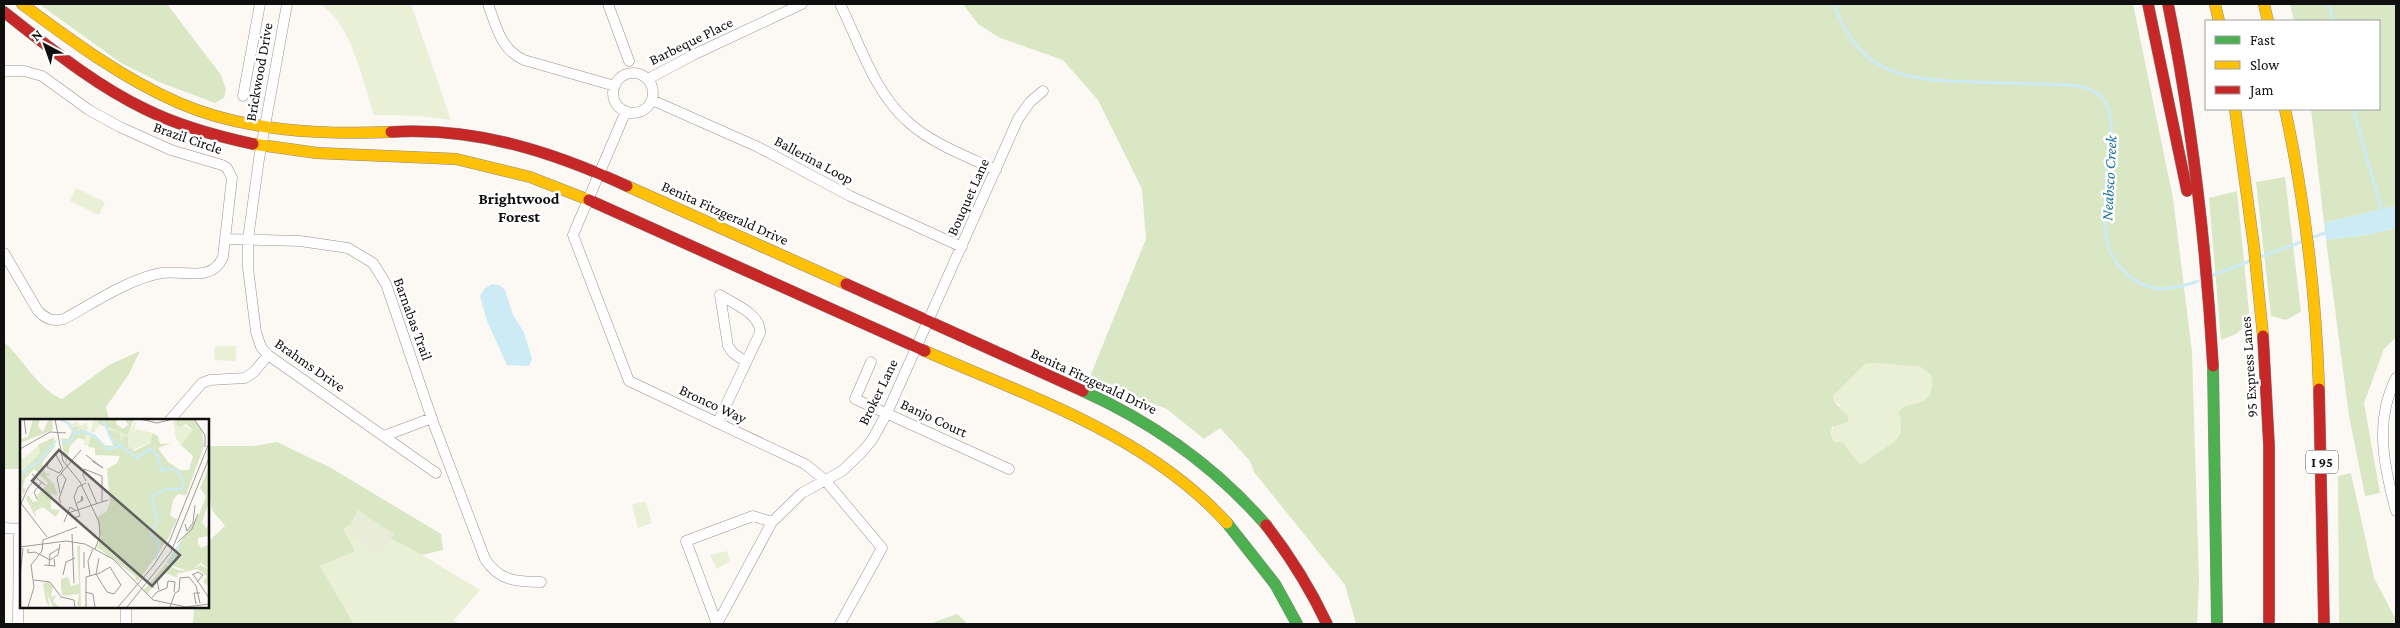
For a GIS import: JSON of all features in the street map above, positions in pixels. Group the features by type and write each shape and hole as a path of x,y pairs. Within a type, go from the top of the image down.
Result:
{"main road":[{"name":"Benita Fitzgerald Drive","path":"22,4 104,64 152,91 210,114 265,126 317,131 442,131 470,135 553,154 929,321 1137,416 1203,460 1240,495 1283,545 1309,587 1327,624"},
{"path":"2148,4 2195,208"},
{"path":"2168,4 2181,70 2211,341 2216,462 2217,624"},
{"path":"2215,4 2218,20"},
{"path":"2264,4 2268,20"},
{"path":"5,15 64,58 126,99 168,119 203,131 262,146 340,154 455,159 513,172 589,199 1099,428 1136,448 1170,470 1224,517 1268,573 1297,624"},
{"name":"95 Express Lanes","path":"2235,110 2262,314 2270,467 2269,624"},
{"name":"I 95","path":"2285,110 2300,177 2315,299 2323,492 2324,624"}],"street":[{"path":"243,96 260,4"},
{"name":"Brickwood Drive","path":"262,146 287,4"},
{"path":"488,4 501,39 514,55 524,60 615,86"},
{"path":"608,4 629,61"},
{"name":"Barbeque Place","path":"648,79 693,55 802,4"},
{"path":"840,4 878,83 901,115 933,139 996,170"},
{"name":"Brazil Circle","path":"4,71 24,71 42,76 89,110 120,127 171,150 227,168 232,178 225,239 220,263 210,272 161,274 146,277 64,319 54,320 43,316 38,311 4,253"},
{"path":"632,73 648,79 653,89 652,100 644,110 638,112 626,111 621,108 614,98 615,86 622,77 632,73"},
{"name":"Bouquet Lane","path":"929,321 1024,108 1043,91"},
{"name":"Ballerina Loop","path":"652,100 765,151 850,196 962,248"},
{"path":"599,173 626,111"},
{"name":"Brahms Drive","path":"262,146 248,239 248,268 256,332 261,347 268,355 436,473"},
{"name":"Bronco Way","path":"599,173 573,235 629,381 796,458 825,480 882,548 840,624"},
{"name":"Barnabas Trail","path":"225,239 300,241 348,248 373,264 386,284 461,500 490,567 498,574 514,582 541,582"},
{"path":"718,422 760,333 759,323 753,316 720,295 728,346 733,354 746,362"},
{"name":"Broker Lane","path":"717,624 772,522 802,493 842,471 872,440 887,413 929,321"},
{"path":"171,419 202,383 210,380 245,378 254,372 268,355"},
{"name":"Banjo Court","path":"871,362 855,399 1009,469"},
{"path":"2396,378 2386,407 2382,428 2384,458 2396,510"},
{"path":"384,436 432,418"},
{"name":"Broker Lane","path":"717,624 686,541 753,516 772,522"},
{"path":"4,528 20,529 18,624"},
{"path":"126,608 126,624"}],"green space":[{"path":"39,4 167,4 221,75 226,89 224,98 215,103 159,82 121,63"},
{"path":"319,4 411,4 451,120 419,116 374,115 348,38 330,12"},
{"path":"963,4 2133,4 2173,198 2192,352 2199,581 2197,624 1356,624 1345,585 1254,472 1250,461 1220,428 1204,439 1167,409 1089,379 1146,239 1142,189 1098,100 1063,60 1000,38 978,24","holes":["1875,363 1921,367 1932,376 1929,395 1922,401 1904,406 1899,412 1901,433 1895,441 1860,465 1843,442 1835,442 1831,436 1832,427 1848,422 1848,417 1833,400 1833,396 1865,364"]},
{"path":"2290,4 2396,4 2396,206 2324,223 2311,110 2380,110 2380,20 2294,20"},
{"path":"2285,177 2301,312 2286,320 2271,316 2256,182"},
{"path":"76,188 105,202 99,215 70,201"},
{"path":"2237,191 2250,322 2236,334 2221,340 2209,198"},
{"path":"2396,228 2396,337 2384,349 2364,403 2380,493 2365,496 2349,416 2326,240 2371,234"},
{"path":"4,342 45,388 62,399 109,365 140,351 129,374 106,407 109,419 20,419 20,469 4,469"},
{"path":"215,346 236,346 236,361 214,360"},
{"path":"1875,363 1921,367 1932,376 1932,384 1929,395 1926,398 1917,403 1904,406 1899,418 1901,433 1895,441 1860,465 1843,442 1835,442 1831,436 1840,405 1833,400 1833,396 1865,364"},
{"path":"277,442 331,468 441,534 443,550 422,555 356,521 343,529 355,551 320,566 354,624 193,624 194,608 209,608 209,541 225,526 212,510 209,494 209,446 254,446"},
{"path":"2351,473 2374,578 2394,616 2396,616 2396,624 2339,624 2338,476"},
{"path":"646,501 652,523 638,528 632,505"},
{"path":"358,510 394,534 378,557 347,532"},
{"path":"355,521 422,555 480,590 454,620 459,624 354,624 320,566 354,551 343,529"},
{"path":"727,551 730,561 717,569 710,555"},
{"path":"957,614 968,624 929,624"}],"water":[{"path":"2396,206 2396,228 2371,234 2326,240 2324,223"},
{"path":"492,284 499,285 505,290 513,315 524,332 532,359 529,366 507,365 487,321 480,296 484,289"}],"waterway":[{"name":"Neabsco Creek","path":"1834,4 1844,28 1857,47 1872,60 1889,70 1908,76 1951,81 2073,85 2084,87 2098,94 2105,102 2111,124 2105,202 2106,234 2110,252 2130,277 2147,286 2163,289 2180,287 2198,281"},
{"path":"2329,4 2333,20"},
{"path":"2353,110 2382,211"},
{"name":"Neabsco Creek","path":"2314,237 2327,232"},
{"name":"Neabsco Creek","path":"2260,257 2301,242"},
{"name":"Neabsco Creek","path":"2211,276 2250,261"}],"traffic: fast":[{"path":"2213,366 2217,624"},
{"path":"1083,391 1134,417 1182,448 1225,483 1266,525"},
{"path":"1227,523 1275,584 1297,624"}],"traffic: slow":[{"path":"22,4 79,45 137,82 179,103 204,112 256,125 310,132 391,132"},
{"path":"2215,4 2219,20"},
{"path":"2264,4 2268,20"},
{"path":"2235,110 2254,247 2263,336"},
{"path":"2285,110 2304,213 2312,283 2319,389"},
{"path":"253,144 317,153 456,159 530,177 589,200"},
{"path":"627,186 846,284"},
{"path":"925,351 1046,402 1124,442 1161,465 1195,492 1227,523"}],"traffic: jam":[{"path":"2148,4 2187,191"},
{"path":"2168,4 2177,49 2197,184 2213,366"},
{"path":"4,12 89,77 126,99 158,115 184,125 253,144"},
{"path":"391,132 453,133 512,144 570,162 627,186"},
{"path":"589,200 925,351"},
{"path":"846,284 1083,391"},
{"path":"2263,336 2269,445 2269,624"},
{"path":"2319,389 2324,624"},
{"path":"1266,525 1299,573 1327,624"}],"district":[{"name":"Brightwood Forest","path":"519,207"}]}
